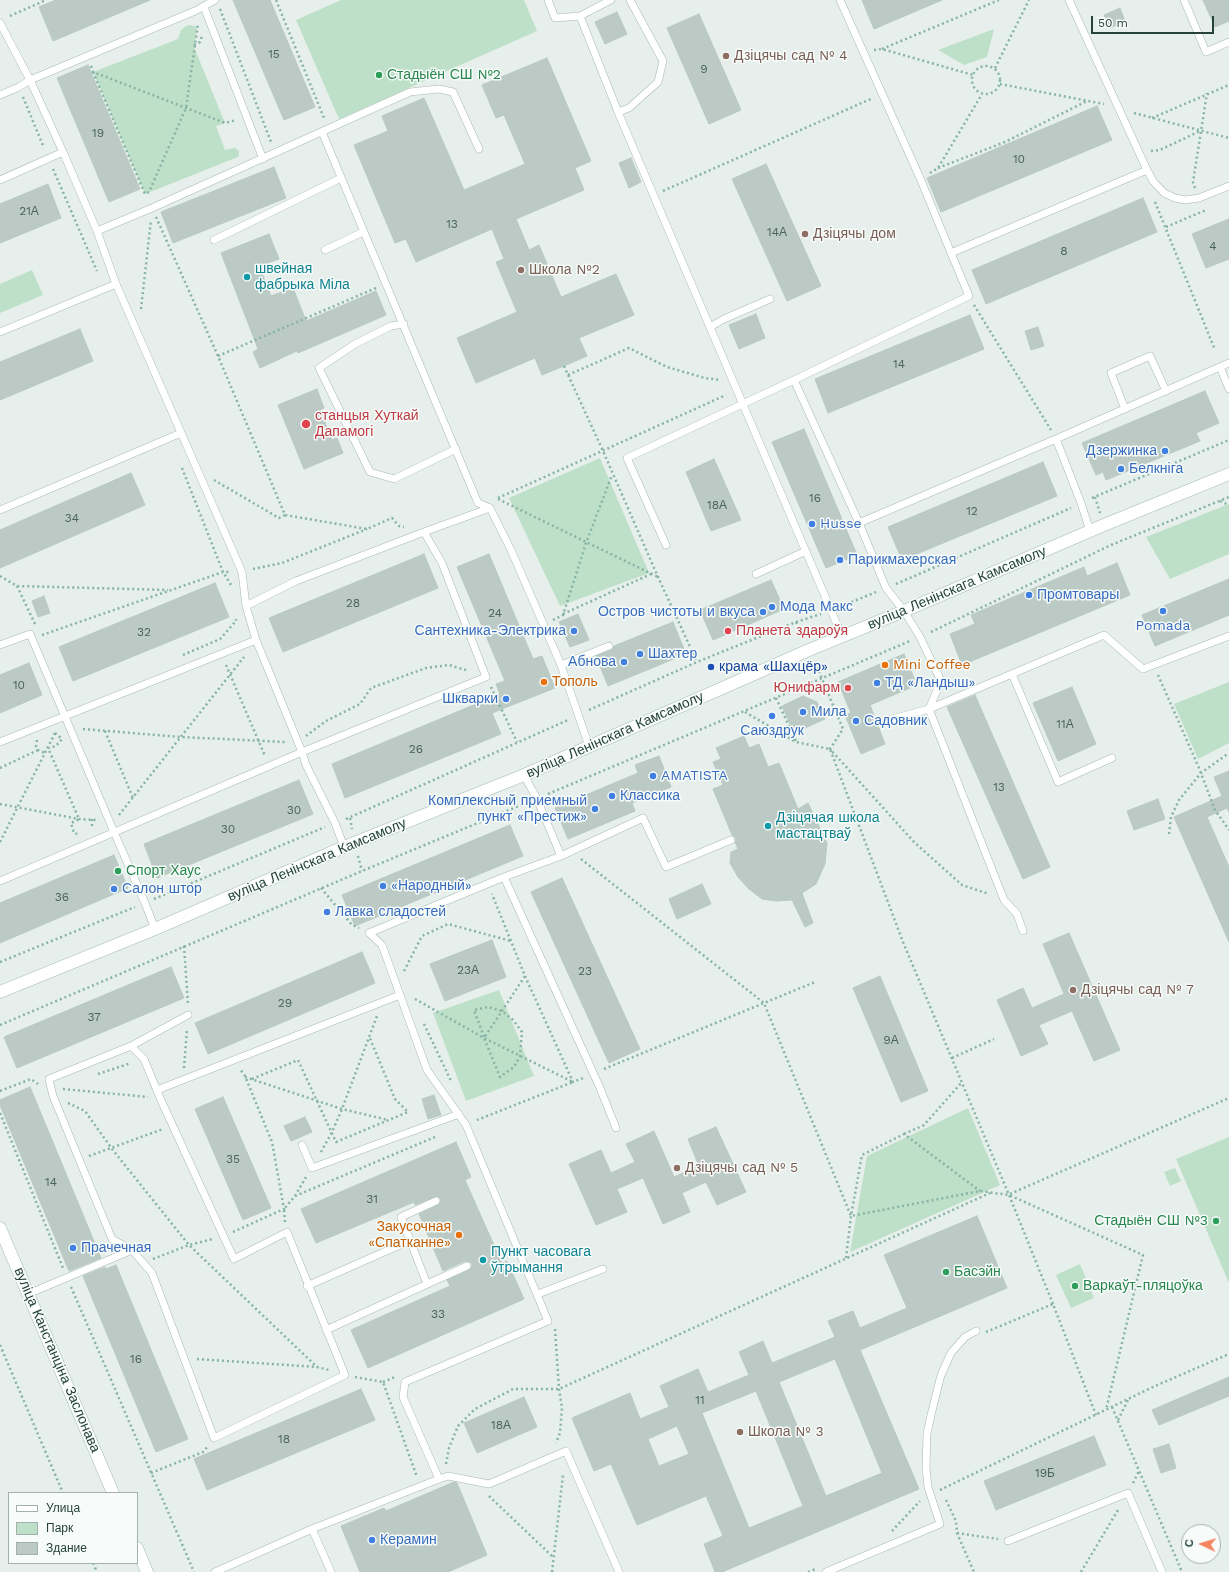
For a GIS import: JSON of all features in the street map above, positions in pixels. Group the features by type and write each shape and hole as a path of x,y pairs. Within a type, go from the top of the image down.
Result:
{"main road":[{"name":"вуліца Ленінскага Камсамолу","path":"0,992 155,929 344,847 524,775 842,636 1229,474"},
{"name":"вуліца Канстанціна Заслонава","path":"0,1228 113,1492"},
{"path":"138,1550 147,1572"}],"lane":[{"path":"0,95 19,87 30,80 202,8 215,0"},
{"path":"548,0 555,18 580,16 611,0"},
{"path":"618,112 629,108 658,82 662,61 630,0"},
{"path":"666,545 627,458 969,296 920,178 840,0"},
{"path":"1069,0 1153,181 1164,193 1175,198 1185,200 1200,198 1229,186"},
{"path":"1184,0 1206,52 1229,42"},
{"path":"202,8 248,117 263,159"},
{"path":"580,16 618,112 842,636"},
{"path":"0,23 30,80 63,152 97,231 116,284 242,572 246,606 256,640 306,765 344,847"},
{"path":"97,231 263,159 410,92 439,89 453,92 479,149"},
{"path":"322,132 478,503 490,508 511,550 561,664 589,746"},
{"path":"0,180 63,152"},
{"path":"951,253 1147,170"},
{"path":"214,240 341,178"},
{"path":"325,250 364,232"},
{"path":"0,332 116,284"},
{"path":"710,327 724,319 770,299"},
{"path":"404,324 391,326 355,344 319,368 370,472 394,480 456,449"},
{"path":"1125,409 1111,373 1150,356 1166,391"},
{"path":"859,523 1229,363"},
{"path":"1220,367 1229,389"},
{"path":"794,380 859,523 886,588 904,611 920,637 941,681 929,709 1004,900 1018,914 1023,931"},
{"path":"0,510 181,433"},
{"path":"1056,439 1081,503 1090,531"},
{"path":"246,606 296,581 490,508"},
{"path":"0,881 302,752 486,677 442,563 424,532"},
{"path":"756,574 806,551"},
{"path":"0,646 30,634 155,929"},
{"path":"888,720 929,709 1104,635 1143,669 1229,636"},
{"path":"0,742 256,640"},
{"path":"561,664 609,646"},
{"path":"1012,674 1058,782 1112,758"},
{"path":"524,775 537,799 561,856"},
{"path":"439,1479 403,1397 405,1382 548,1321 466,1124 428,1070 382,945 369,933 504,876 561,856 643,818 666,867 732,840"},
{"path":"504,876 594,1074 616,1128"},
{"path":"157,1090 400,995"},
{"path":"131,1046 144,1059 160,1098 234,1259 287,1232 307,1286 345,1375 214,1438 152,1273 132,1250 112,1239 53,1096 49,1079 131,1046 188,1014"},
{"path":"302,1145 312,1168 459,1114"},
{"path":"426,1284 401,1217 436,1201"},
{"path":"307,1286 409,1241"},
{"path":"28,1294 132,1250"},
{"path":"326,1330 467,1266"},
{"path":"538,1294 603,1269"},
{"path":"826,1572 940,1524 927,1496 927,1434 941,1376 951,1354 965,1337 976,1331"},
{"path":"215,1572 312,1529 439,1479 448,1476 489,1484 566,1451 619,1572"},
{"path":"1008,1540 1128,1493 1162,1572"},
{"path":"312,1529 331,1572"}],"path":[{"path":"7,18 46,0"},
{"path":"276,0 326,123"},
{"path":"864,52 882,48 999,0"},
{"path":"995,68 1029,0"},
{"path":"219,7 272,145"},
{"path":"147,193 150,192 186,108 197,26 202,8"},
{"path":"194,45 200,42 202,36 201,30 197,26"},
{"path":"882,48 973,75"},
{"path":"86,56 145,194 147,193 152,208 218,356 285,515"},
{"path":"982,66 995,68 1000,75 1000,84 998,88 991,93 982,94 973,84 973,75 978,68 982,66"},
{"path":"93,72 225,123 248,117 264,121"},
{"path":"1000,84 1118,108"},
{"path":"1152,118 1229,84"},
{"path":"1200,198 1193,182 1207,93"},
{"path":"654,195 882,94"},
{"path":"938,168 982,94"},
{"path":"920,178 938,168 1004,142 1087,101"},
{"path":"1128,111 1229,138"},
{"path":"1148,149 1152,151 1160,150 1200,131"},
{"path":"1153,196 1215,350"},
{"path":"140,310 152,208"},
{"path":"1166,227 1208,209"},
{"path":"218,356 386,284"},
{"path":"969,296 1056,439"},
{"path":"568,375 629,348 667,367 705,378 734,382"},
{"path":"564,366 697,662"},
{"path":"478,503 488,503 737,390"},
{"path":"0,962 145,903 334,823 350,818 697,662 886,588 1229,440"},
{"path":"198,470 279,518 285,515 367,529"},
{"path":"563,614 586,543 613,475"},
{"path":"0,1025 321,888 745,712 920,637 1111,545 1229,498"},
{"path":"497,499 658,577"},
{"path":"1220,501 1229,505"},
{"path":"32,639 223,572 242,572 282,563 392,518 399,526 407,527"},
{"path":"544,625 563,614 651,574"},
{"path":"0,576 17,586 171,590"},
{"path":"17,586 40,635"},
{"path":"220,639 222,654 230,676 269,766"},
{"path":"0,804 79,819 108,821 117,818 246,655 242,646"},
{"path":"0,842 55,733 70,728 181,738 298,742 326,721 360,704 371,688 426,668 449,665 486,677 517,742"},
{"path":"1154,665 1201,773 1215,810 1229,830"},
{"path":"822,679 843,729 830,749"},
{"path":"776,698 796,742"},
{"path":"745,712 796,742 830,749 914,842 962,885 1004,900"},
{"path":"105,731 133,798"},
{"path":"48,748 56,746 62,739 55,733 50,732"},
{"path":"37,737 36,746 38,750 45,753"},
{"path":"48,748 79,819"},
{"path":"830,749 903,942 1009,1195 1096,1415"},
{"path":"0,768 38,750"},
{"path":"1169,834 1170,817 1179,800 1201,773 1229,753"},
{"path":"79,819 71,823 74,833 80,835"},
{"path":"92,819 92,833"},
{"path":"571,851 764,1003 851,1216"},
{"path":"488,884 525,976 573,1082"},
{"path":"321,888 352,925 369,933"},
{"path":"406,977 404,971 422,936 448,924 511,941"},
{"path":"484,1038 525,976"},
{"path":"466,1124 594,1074 815,982"},
{"path":"415,1004 412,998 484,1038 573,1082"},
{"path":"144,1263 189,1245 223,1236 284,1209 295,1196 332,1132 382,1002"},
{"path":"488,1007 502,1011 513,1020 522,1032 520,1056 514,1067 500,1077 474,1010 488,1007"},
{"path":"422,1018 455,1087"},
{"path":"252,1079 298,1060 336,1142 408,1112 395,1099 369,1036"},
{"path":"952,1058 994,1040"},
{"path":"94,1074 144,1059"},
{"path":"287,1232 272,1142 245,1076 342,1109 388,1120"},
{"path":"0,1091 31,1079 53,1096 85,1111 112,1149 189,1245 317,1367"},
{"path":"846,1258 851,1216 862,1155 924,1125 962,1082"},
{"path":"53,1096 68,1085"},
{"path":"63,1088 160,1098"},
{"path":"1009,1195 1229,1098"},
{"path":"0,1113 68,1278 194,1572"},
{"path":"79,1159 112,1149 173,1125"},
{"path":"295,1196 442,1134"},
{"path":"904,1134 980,1191"},
{"path":"851,1216 980,1191 1009,1195 1143,1255 1106,1410"},
{"path":"446,1465 449,1448 458,1426 475,1409 513,1389 559,1389 990,1193"},
{"path":"976,1331 978,1335 1053,1304"},
{"path":"555,1327 559,1389 562,1408 560,1432 556,1445"},
{"path":"0,1345 63,1492"},
{"path":"887,1535 927,1496 1129,1399 1229,1354"},
{"path":"184,1359 317,1367 345,1375 383,1382 398,1376"},
{"path":"383,1382 420,1486"},
{"path":"1118,1421 1129,1399"},
{"path":"1112,1408 1182,1572"},
{"path":"151,1473 203,1452 214,1438"},
{"path":"1081,1572 1128,1493 1139,1471"},
{"path":"552,1572 563,1474"},
{"path":"473,1481 553,1558"},
{"path":"941,1490 956,1521 956,1533 974,1572"},
{"path":"956,1533 1008,1540"}],"green space":[{"name":"Стадыён СШ №2","path":"341,0 524,0 537,31 339,119 296,20"},
{"path":"190,25 197,27 194,47 225,123 216,126 225,150 235,148 239,151 239,154 238,157 145,194 93,72 178,39 181,30"},
{"path":"994,29 987,57 964,65 938,50"},
{"path":"32,270 43,295 0,313 0,284"},
{"path":"600,458 649,573 560,606 509,498"},
{"path":"1229,504 1229,554 1170,579 1146,537"},
{"path":"1229,682 1229,743 1198,759 1174,704"},
{"path":"499,990 534,1076 466,1101 433,1013"},
{"path":"968,1108 1000,1185 850,1252 867,1156"},
{"name":"Стадыён СШ №3","path":"1229,1137 1229,1283 1176,1159"},
{"path":"1175,1168 1181,1181 1170,1186 1164,1172"},
{"path":"1080,1264 1094,1298 1071,1308 1056,1275"}],"building":[{"path":"56,0 150,0 53,41 39,7"},
{"path":"233,0 270,0 315,107 284,120"},
{"path":"862,0 942,0 874,29"},
{"path":"1203,0 1229,0 1229,21 1215,27"},
{"path":"1120,8 1125,21 1110,28 1104,15"},
{"path":"617,12 627,34 605,44 595,22"},
{"path":"699,14 741,110 709,124 667,28"},
{"path":"547,58 591,161 575,168 584,190 516,219 529,250 539,245 561,297 616,274 634,315 579,338 587,356 564,366 542,375 535,358 476,383 457,338 517,312 496,262 504,259 492,229 416,262 406,239 395,243 354,145 388,131 382,116 424,98 464,190 525,164 504,115 496,118 482,85"},
{"path":"88,65 140,189 109,202 57,78"},
{"path":"1097,106 1112,140 941,212 927,178"},
{"path":"631,158 641,182 629,188 619,163"},
{"path":"766,164 821,286 787,301 732,179"},
{"path":"274,167 286,198 173,243 161,212"},
{"path":"48,184 61,218 0,243 0,204"},
{"path":"1143,198 1157,232 986,304 972,270"},
{"path":"1229,219 1229,259 1206,268 1192,234"},
{"path":"269,234 279,259 259,266 271,296 293,288 306,321 376,291 386,315 298,353 297,351 260,368 253,352 258,349 221,253"},
{"path":"756,314 765,338 739,349 729,325"},
{"path":"970,315 984,349 828,413 815,379"},
{"path":"1038,327 1044,346 1031,350 1025,331"},
{"path":"80,329 93,361 0,400 0,362"},
{"name":"станцыя Хуткай Дапамогі","path":"317,389 324,408 320,410 332,440 337,438 343,453 304,469 278,405"},
{"path":"1205,391 1219,423 1196,433 1200,441 1106,480 1103,472 1096,475 1082,443"},
{"path":"804,429 857,555 826,568 772,442"},
{"path":"714,459 741,520 711,531 686,472"},
{"path":"1043,462 1057,496 902,560 888,527"},
{"path":"131,473 145,505 0,568 0,530"},
{"path":"424,554 438,588 283,652 269,618"},
{"path":"489,554 533,659 542,656 555,688 492,713 501,734 345,798 332,764 500,694 496,684 505,681 457,567"},
{"path":"1117,563 1130,595 962,665 950,634 975,624 971,615 1084,567 1087,576"},
{"path":"1229,579 1229,615 1155,646 1142,615"},
{"path":"771,580 784,609 713,640 700,610"},
{"path":"215,583 229,617 73,681 59,647"},
{"path":"44,596 50,613 38,617 32,601"},
{"name":"Сантехника-Электрика","path":"578,614 589,640 570,647 559,622"},
{"name":"Шахтер","path":"673,622 686,654 608,686 596,656 611,650 614,646"},
{"name":"ТД «Ландыш»","path":"904,654 917,685 870,705 885,744 861,754 845,715 851,713 838,682"},
{"path":"29,663 42,695 0,713 0,675"},
{"path":"1072,687 1096,744 1058,761 1033,703"},
{"path":"975,695 1050,867 1023,879 947,707"},
{"name":"Мила","path":"803,696 817,702 825,719 794,733 782,706"},
{"path":"744,736 749,748 759,744 768,767 779,763 798,809 808,803 827,843 825,864 816,884 802,893 813,923 805,927 792,900 776,901 762,899 749,889 738,877 730,863 731,852 738,849 735,842 736,838 732,835 713,789 723,785 713,762 721,759 716,748"},
{"name":"Комплексный приемный пункт «Престиж»","path":"659,756 671,787 632,803 635,811 568,839 555,808 638,773 635,765"},
{"path":"1229,771 1229,812 1227,808 1207,817 1229,867 1229,942 1174,817 1222,796 1214,777"},
{"path":"299,780 313,814 157,878 144,844"},
{"path":"1158,799 1165,819 1134,830 1127,811"},
{"path":"510,825 523,856 355,926 342,895"},
{"path":"114,855 128,888 0,943 0,903"},
{"path":"562,878 640,1049 609,1063 531,892"},
{"path":"702,884 711,904 677,919 669,899"},
{"path":"1069,933 1120,1050 1094,1061 1072,1011 1039,1025 1048,1044 1021,1056 997,1000 1023,988 1032,1008 1064,994 1043,944"},
{"path":"492,940 506,977 445,1001 430,964"},
{"path":"362,952 375,983 208,1054 195,1023"},
{"path":"171,967 184,998 17,1068 4,1037"},
{"path":"880,976 928,1091 901,1102 853,988"},
{"path":"30,1087 101,1258 69,1271 0,1105 0,1100"},
{"path":"434,1095 441,1115 428,1119 422,1099"},
{"path":"223,1097 271,1208 243,1220 195,1109"},
{"path":"305,1117 312,1132 291,1141 284,1126"},
{"path":"716,1127 746,1192 717,1205 706,1182 682,1193 690,1212 663,1224 643,1178 617,1189 627,1212 596,1225 569,1164 601,1150 611,1173 635,1162 626,1144 654,1131 674,1177 699,1166 688,1139"},
{"path":"456,1142 471,1177 465,1180 502,1263 507,1261 524,1299 368,1368 351,1330 450,1286 447,1280 469,1270 472,1267 472,1264 465,1261 443,1271 419,1214 440,1204 441,1199 437,1196 415,1205 414,1202 316,1243 301,1209"},
{"path":"977,1216 1007,1288 860,1350 919,1489 722,1572 715,1572 704,1544 723,1536 706,1496 637,1525 611,1464 594,1471 572,1418 630,1393 640,1419 669,1407 660,1386 698,1369 708,1392 749,1375 739,1352 763,1341 772,1363 835,1337 828,1321 853,1311 860,1328 907,1308 884,1255","holes":["835,1359 882,1473 826,1496 779,1382","756,1391 803,1506 749,1528 702,1413","677,1426 689,1454 659,1466 648,1439"]},
{"path":"116,1265 188,1439 156,1452 83,1276 105,1267 106,1269"},
{"path":"1229,1377 1229,1396 1159,1425 1152,1410"},
{"path":"361,1389 375,1420 207,1490 194,1459"},
{"path":"524,1397 537,1427 477,1453 464,1423"},
{"path":"1094,1436 1106,1465 996,1510 984,1481"},
{"path":"1169,1444 1176,1468 1161,1473 1153,1449"},
{"path":"454,1482 457,1483 487,1555 448,1572 360,1572 341,1526 384,1508 386,1511"}],"place":[{"name":"Дзіцячы сад № 4","path":"726,56"},
{"name":"Стадыён СШ №2","path":"379,75"},
{"name":"Дзіцячы дом","path":"805,234"},
{"name":"Школа №2","path":"521,270"},
{"name":"швейная фабрыка Міла","path":"247,277"},
{"name":"станцыя Хуткай Дапамогі","path":"306,424"},
{"name":"Дзержинка","path":"1165,451"},
{"name":"Белкніга","path":"1121,469"},
{"name":"Husse","path":"812,524"},
{"name":"Парикмахерская","path":"840,560"},
{"name":"Промтовары","path":"1029,595"},
{"name":"Мода Макс","path":"772,607"},
{"name":"Pomada","path":"1163,611"},
{"name":"Остров чистоты и вкуса","path":"763,612"},
{"name":"Сантехника-Электрика","path":"574,631"},
{"name":"Планета здароўя","path":"728,631"},
{"name":"Шахтер","path":"640,654"},
{"name":"Абнова","path":"624,662"},
{"name":"Mini Coffee","path":"885,665"},
{"name":"крама «Шахцёр»","path":"711,667"},
{"name":"Тополь","path":"544,682"},
{"name":"ТД «Ландыш»","path":"877,683"},
{"name":"Юнифарм","path":"848,688"},
{"name":"Шкварки","path":"506,699"},
{"name":"Мила","path":"803,712"},
{"name":"Саюздрук","path":"772,716"},
{"name":"Садовник","path":"856,721"},
{"name":"AMATISTA","path":"653,776"},
{"name":"Классика","path":"612,796"},
{"name":"Комплексный приемный пункт «Престиж»","path":"595,809"},
{"name":"Дзіцячая школа мастацтваў","path":"768,826"},
{"name":"Спорт Хаус","path":"118,871"},
{"name":"«Народный»","path":"383,886"},
{"name":"Салон штор","path":"114,889"},
{"name":"Лавка сладостей","path":"327,912"},
{"name":"Дзіцячы сад № 7","path":"1073,990"},
{"name":"Дзіцячы сад № 5","path":"677,1168"},
{"name":"Стадыён СШ №3","path":"1216,1221"},
{"name":"Закусочная «Спатканне»","path":"459,1235"},
{"name":"Прачечная","path":"73,1248"},
{"name":"Пункт часовага ўтрымання","path":"483,1260"},
{"name":"Басэйн","path":"946,1272"},
{"name":"Варкаўт-пляцоўка","path":"1075,1286"},
{"name":"Школа № 3","path":"740,1432"},
{"name":"Керамин","path":"372,1540"}]}
